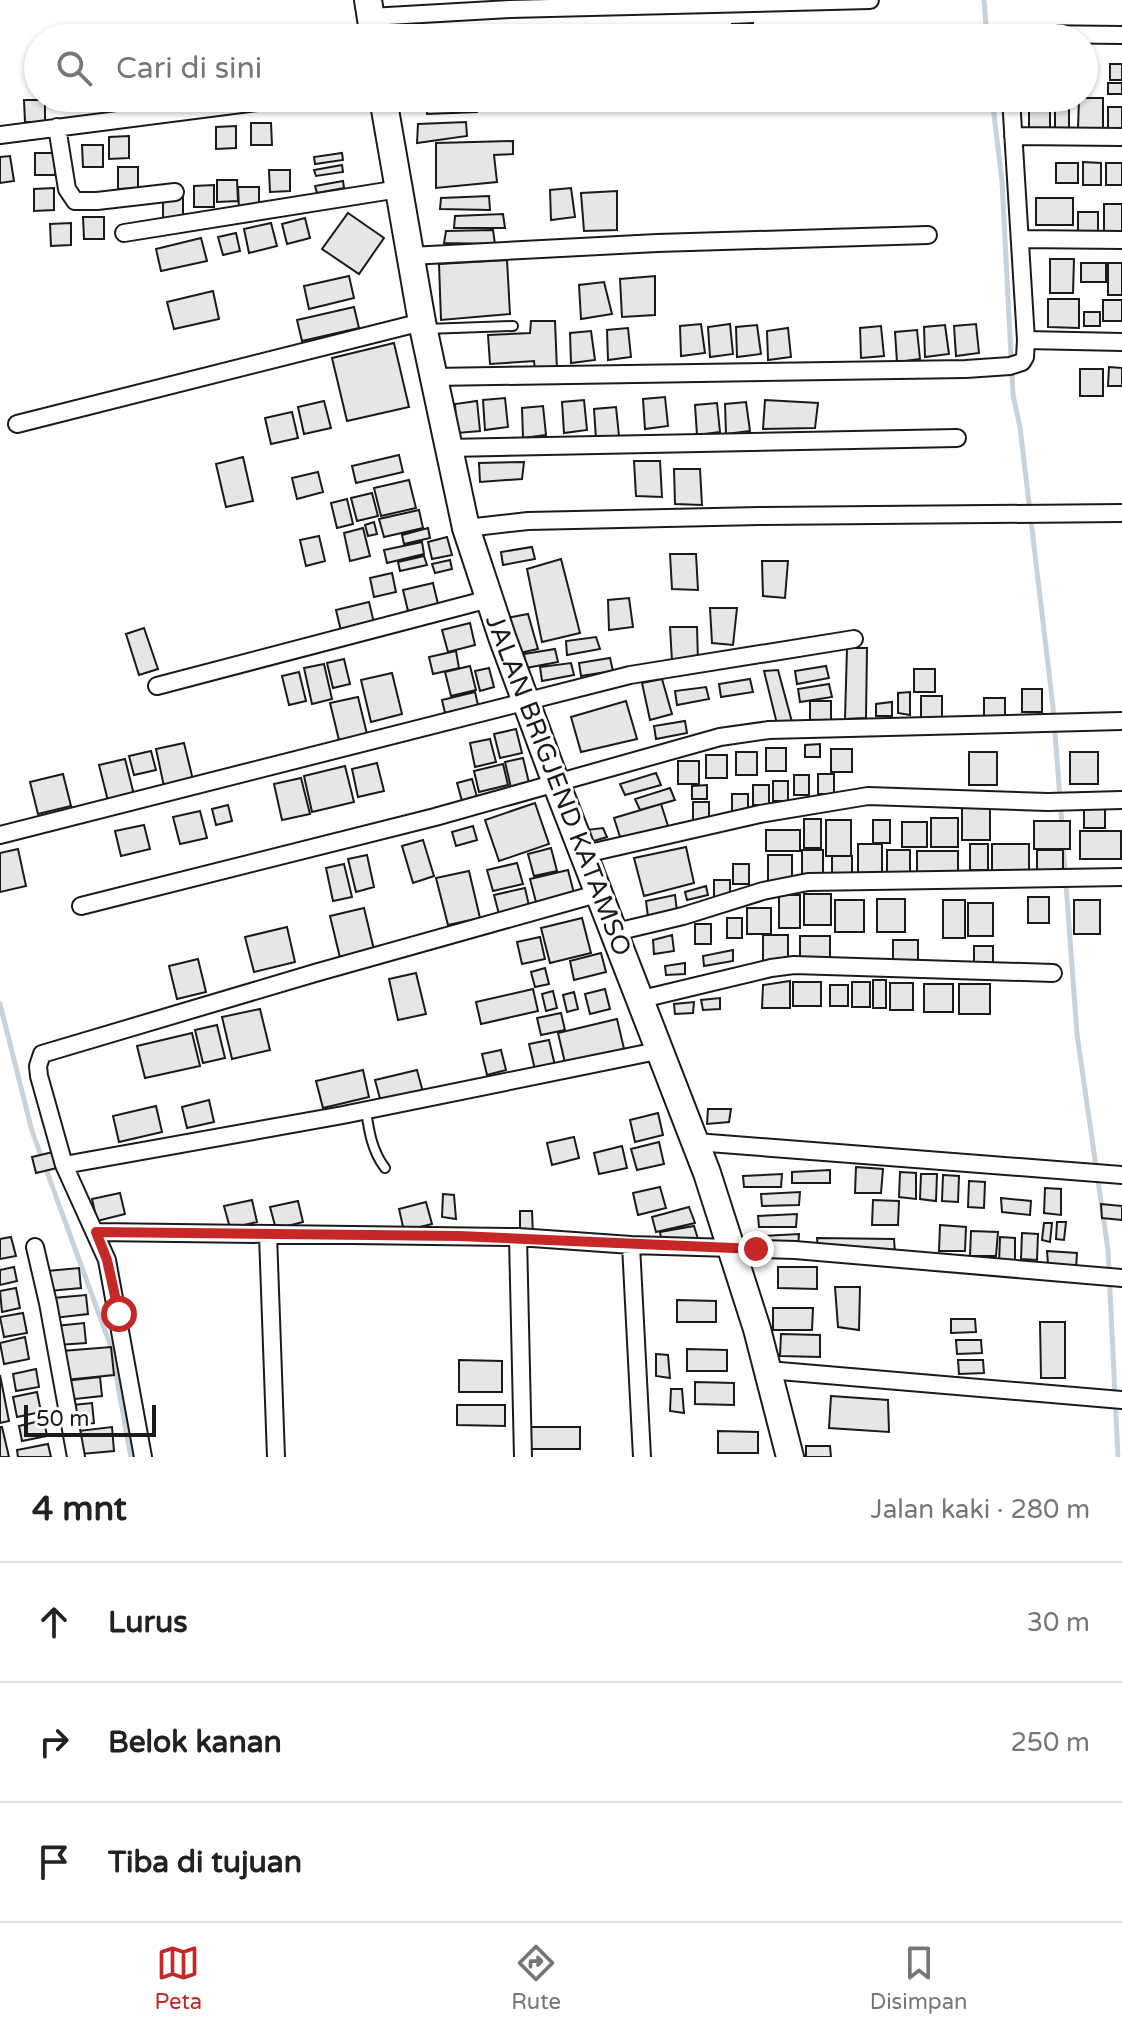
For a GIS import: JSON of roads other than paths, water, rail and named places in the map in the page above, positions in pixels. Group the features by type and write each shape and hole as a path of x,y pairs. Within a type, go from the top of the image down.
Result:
{"highway":[{"name":"JALAN BRIGJEND KATAMSO","path":"385,112 422,325 466,528 556,783 696,1142 732,1248 790,1457"}],"street":[{"path":"371,18 510,9 870,0"},
{"path":"1098,35 1122,35"},
{"path":"0,135 177,112"},
{"path":"433,377 1010,366 1022,362 1026,340 1012,112"},
{"path":"57,127 67,189 75,201 175,192"},
{"path":"1013,136 1122,137"},
{"path":"124,233 399,189"},
{"path":"410,256 657,243 928,235"},
{"path":"1020,239 1122,240"},
{"path":"17,424 422,325"},
{"path":"1026,340 1122,342"},
{"path":"447,448 957,438"},
{"path":"466,528 528,521 1122,513"},
{"path":"157,686 489,599"},
{"path":"0,835 630,675 854,639"},
{"path":"81,906 435,817 685,745 769,730 1122,721"},
{"path":"585,854 845,798 908,795 1018,801 1122,800"},
{"path":"616,932 683,916 763,891 808,882 1122,877"},
{"path":"143,1457 107,1260 64,1165 39,1076 42,1054 600,893"},
{"path":"642,999 794,965 1053,973"},
{"path":"64,1165 366,1110 662,1050"},
{"path":"696,1142 1122,1175"},
{"path":"96,1232 518,1237 631,1245 795,1250 1122,1278"},
{"path":"268,1235 276,1457"},
{"path":"518,1237 523,1457"},
{"path":"631,1245 642,1457"},
{"path":"35,1247 76,1457"},
{"path":"768,1370 1122,1400"}],"lane":[{"path":"422,325 513,326"},
{"path":"366,1110 370,1135 378,1159 385,1168"}],"waterway":[{"path":"984,0 986,24"},
{"path":"994,112 1002,181 1013,395 1020,427 1053,707 1062,825"},
{"path":"1063,843 1077,1034 1108,1250 1118,1457"},
{"path":"0,1004 32,1131 111,1347 131,1457"}]}
